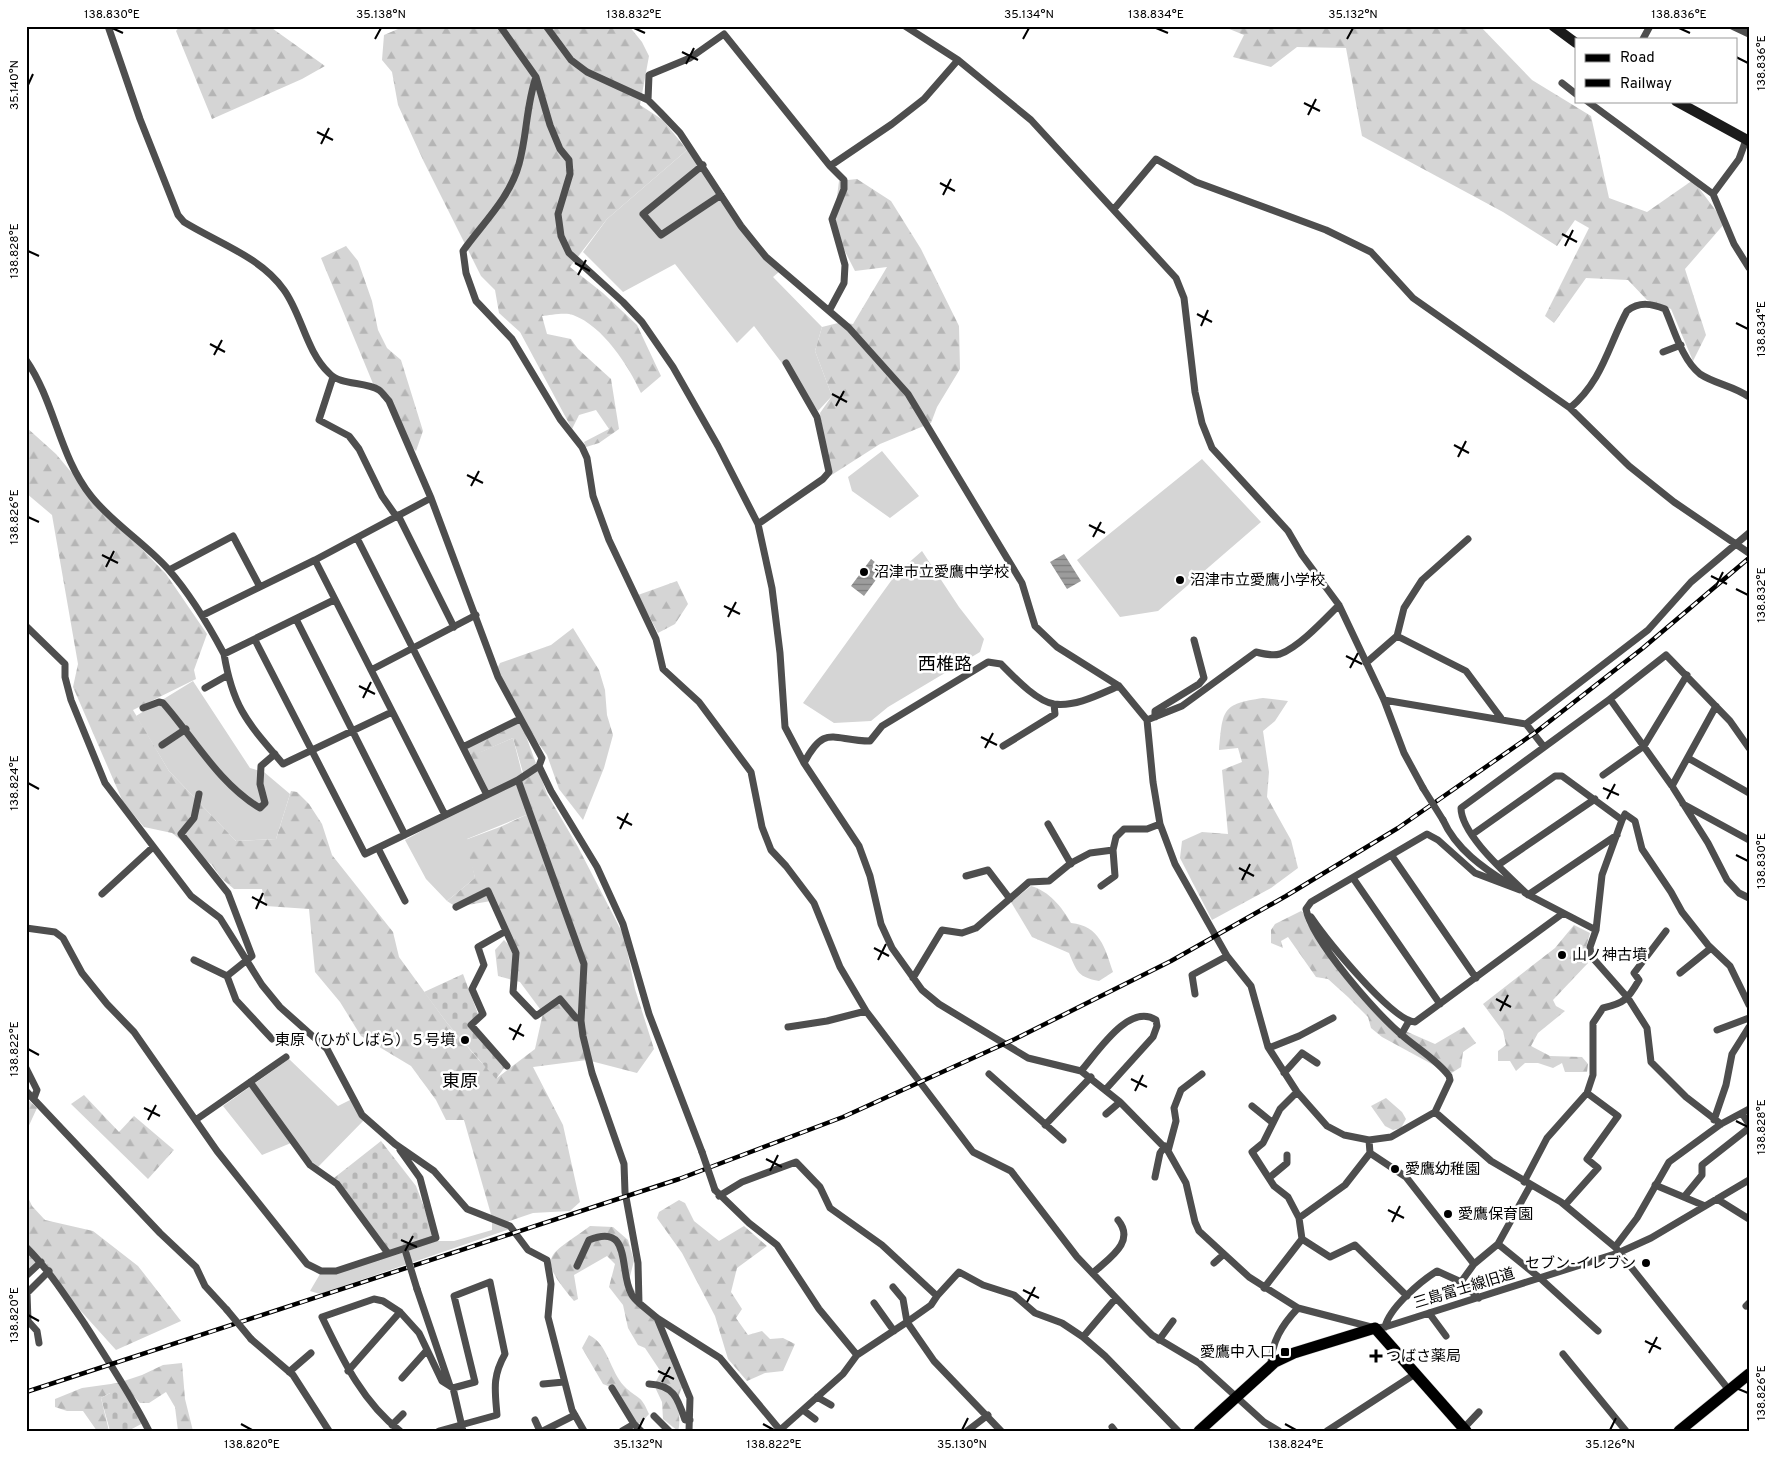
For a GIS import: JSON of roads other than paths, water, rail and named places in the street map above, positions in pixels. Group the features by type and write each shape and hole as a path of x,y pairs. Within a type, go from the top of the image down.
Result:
{"main road":[{"path":"1553,26 1575,42"},
{"path":"1678,102 1747,140"},
{"path":"1199,1431 1271,1366 1294,1353 1380,1327 1415,1374 1463,1430"},
{"path":"1679,1431 1749,1374"}],"street":[{"path":"108,26 140,119 178,214 184,222 254,261 273,275 286,292 310,344 326,371 333,377 379,390 389,401 431,498 498,677 542,758 539,766 518,780 365,854 255,640"},
{"path":"500,26 536,77 550,125 560,149 569,160 570,174 558,214 561,236 569,253 642,322 673,367 718,446 758,524 772,588 780,653 785,727 804,763 859,846 870,876 881,924 892,948 922,990 939,1004 1028,1058 1081,1071 1106,1089 1167,1148 1186,1183 1195,1222 1199,1231 1264,1288 1298,1308 1380,1327 1422,1280 1437,1272 1461,1282 1479,1298"},
{"path":"546,26 571,60 587,72 648,100 680,134 741,226 766,257 849,328 908,394 1022,582 1035,626 1057,647 1119,686 1147,720 1153,782 1160,824 1175,864 1227,956 1252,986 1268,1048 1284,1073 1328,1126 1344,1135 1369,1140 1391,1137 1435,1112 1450,1080 1449,1076 1401,1035 1351,982 1312,927 1306,909"},
{"path":"905,26 958,60 1031,120 1160,258 1179,285 1184,298 1197,400 1202,422 1212,448 1288,531 1339,606 1384,700 1404,753 1448,831 1467,854 1487,870 1562,914 1596,930"},
{"path":"1644,38 1650,26"},
{"path":"1732,26 1749,34"},
{"path":"648,100 649,75 690,58 724,34 830,166 844,180 844,189 832,219 845,265 844,283 829,311"},
{"path":"830,166 892,124 924,99 958,60"},
{"path":"536,77 530,95 519,165 489,219 463,251 466,272 476,301 512,339 560,419 582,448 587,458 594,496 609,540 656,639 663,669 699,702 750,772 762,827 771,850 786,866 814,903 840,967 866,1011 973,1152 1011,1171 1077,1257 1138,1322 1159,1340 1200,1363 1264,1422 1279,1431"},
{"path":"1562,83 1575,93"},
{"path":"1588,102 1713,194 1734,244 1749,268"},
{"path":"1713,194 1739,159 1747,140"},
{"path":"1114,208 1156,159 1196,182 1341,236 1371,252 1380,259 1413,298 1570,408 1629,466 1674,502 1749,553"},
{"path":"703,166 643,214 661,235 721,195"},
{"path":"1570,408 1579,400 1603,368 1630,308 1650,303 1665,309 1693,367 1701,374 1738,389 1749,397"},
{"path":"1663,352 1681,345"},
{"path":"26,360 45,394 77,476 92,497 169,570 203,615 224,654 230,688 244,718 284,764 392,712"},
{"path":"758,524 823,479 829,472 817,417 786,363"},
{"path":"333,377 319,420 349,436 360,449 382,496 397,515 454,627"},
{"path":"203,615 315,560 431,498"},
{"path":"1526,724 1648,630 1691,582 1734,543 1749,533"},
{"path":"169,570 233,536 260,587"},
{"path":"356,538 487,795"},
{"path":"1366,663 1397,636 1404,608 1422,580 1468,539"},
{"path":"315,560 445,815"},
{"path":"224,654 334,600"},
{"path":"1147,720 1182,706 1256,652 1270,655 1287,649 1312,631 1339,606"},
{"path":"371,670 476,615"},
{"path":"296,619 351,732 405,835"},
{"path":"26,626 65,664 65,677 71,700 105,783 191,896 220,918 280,1008 327,1049 362,1115 395,1144 434,1171 467,1209 510,1226 528,1250 548,1260 551,1284 548,1317 564,1382 575,1415 584,1431"},
{"path":"1397,636 1466,671 1501,718"},
{"path":"1155,717 1155,711 1199,684 1204,678 1194,640"},
{"path":"1528,895 1498,865 1473,834 1461,816 1461,808 1610,699 1666,655 1687,674 1730,721 1749,748"},
{"path":"804,763 814,745 823,739 835,736 854,741 870,741 882,726 988,662 1001,664 1024,687 1054,704 1075,702 1119,686"},
{"path":"1603,775 1644,746 1687,674"},
{"path":"205,688 228,675"},
{"path":"1610,699 1672,786 1708,843 1727,880 1739,893 1749,898"},
{"path":"1384,700 1501,718 1526,724 1544,748"},
{"path":"143,708 159,702 162,703 186,729 229,784 245,799 260,808 265,803 260,784 261,766 275,754"},
{"path":"1002,746 1055,714 1054,704"},
{"path":"1672,786 1716,706"},
{"path":"463,747 520,719"},
{"path":"162,745 186,729"},
{"path":"1688,758 1749,794"},
{"path":"539,766 551,791 597,867 623,924 650,1014 717,1193 777,1245 819,1309 858,1355"},
{"path":"1473,834 1555,776 1562,776 1622,820"},
{"path":"518,780 584,964 582,1018 592,1073 624,1164 625,1192 638,1263 638,1303"},
{"path":"199,794 194,818 181,834 228,893 252,956 248,962 227,976"},
{"path":"1498,865 1595,799"},
{"path":"1681,803 1749,840"},
{"path":"1718,1122 1686,1097 1652,1062 1647,1028 1628,998 1591,956 1590,947 1596,930 1602,875 1625,814 1635,821 1642,849 1682,912 1711,948 1730,966 1749,1005"},
{"path":"1048,824 1071,864"},
{"path":"1101,886 1115,876 1113,850 1116,837 1124,829 1147,829 1160,824"},
{"path":"1306,909 1311,902 1427,834 1438,840 1475,873 1520,890"},
{"path":"1528,895 1618,835"},
{"path":"102,894 153,847"},
{"path":"378,848 405,901"},
{"path":"913,978 925,962 942,930 962,933 976,928 1029,882 1049,881 1071,864 1090,853 1113,850"},
{"path":"1392,856 1476,978"},
{"path":"966,876 988,870 1010,899"},
{"path":"1352,878 1440,1004"},
{"path":"456,907 488,891 516,953 513,992 536,1016 560,999 576,1018 582,1018"},
{"path":"1306,909 1360,978 1409,1021 1415,1022 1562,914"},
{"path":"26,928 54,932 63,938 82,973 107,1004 134,1032 197,1119 217,1151 307,1264 321,1271 336,1271 387,1252 406,1250 436,1238 420,1178 395,1144"},
{"path":"506,931 478,947 484,965 472,989 483,1014 471,1025 506,1066"},
{"path":"1461,1282 1474,1264 1498,1244 1547,1138 1587,1093 1592,1075 1594,1022 1603,1008 1617,1005 1628,998 1639,980 1631,971 1666,931"},
{"path":"1680,973 1711,948"},
{"path":"1195,994 1192,975 1227,956"},
{"path":"194,960 227,976 236,1000 272,1039"},
{"path":"788,1027 827,1021 866,1011"},
{"path":"1081,1071 1124,1022 1139,1015 1149,1015 1156,1020 1157,1026 1152,1037 1106,1089"},
{"path":"1268,1048 1299,1036 1333,1018"},
{"path":"1717,1030 1749,1018"},
{"path":"1401,1035 1409,1021"},
{"path":"1718,1122 1732,1054 1749,1026"},
{"path":"1284,1073 1302,1053 1317,1063"},
{"path":"197,1119 286,1057"},
{"path":"26,1068 37,1090 34,1098"},
{"path":"989,1074 1063,1140"},
{"path":"1155,1177 1160,1153 1167,1148 1176,1121 1174,1108 1181,1090 1202,1074"},
{"path":"1045,1125 1091,1077"},
{"path":"250,1082 310,1165 337,1184 387,1252"},
{"path":"26,1091 160,1233 196,1267 206,1286 251,1339 289,1372 330,1431"},
{"path":"1264,1288 1302,1239 1299,1218 1288,1197 1274,1186 1252,1152 1263,1143 1280,1109 1298,1092"},
{"path":"1565,1205 1598,1168 1587,1159 1618,1116 1587,1093"},
{"path":"1106,1114 1120,1102"},
{"path":"1252,1106 1273,1123"},
{"path":"1617,1250 1670,1162 1718,1122 1746,1111 1749,1124"},
{"path":"1435,1112 1491,1162 1565,1205 1617,1250 1729,1390"},
{"path":"1684,1197 1702,1175 1702,1165 1749,1128"},
{"path":"1299,1218 1344,1184 1370,1153 1369,1140"},
{"path":"1370,1153 1406,1177 1474,1264"},
{"path":"1269,1178 1287,1163 1287,1155"},
{"path":"717,1193 796,1162 820,1187 830,1208 882,1245 937,1296"},
{"name":"三島富士線旧道","path":"1380,1327 1541,1279 1651,1238 1749,1180"},
{"path":"1655,1185 1705,1206"},
{"path":"1716,1199 1749,1219"},
{"path":"1094,1273 1116,1251 1125,1238 1124,1228 1118,1220"},
{"path":"577,1266 588,1240 600,1235 612,1238 621,1246 630,1293 638,1303 657,1318 720,1358 779,1430 843,1374 858,1355 931,1305 959,1272 983,1285 1014,1295 1035,1312 1062,1323 1083,1337 1105,1356 1178,1431"},
{"path":"1302,1239 1330,1257 1355,1245 1407,1296"},
{"path":"1498,1244 1541,1279 1598,1331"},
{"path":"26,1247 49,1271 130,1393 150,1431"},
{"path":"406,1250 417,1290 452,1387 462,1428"},
{"path":"1214,1263 1224,1254"},
{"path":"26,1276 41,1262"},
{"path":"39,1343 37,1331 28,1321 27,1293 49,1271"},
{"path":"400,1431 378,1412 348,1371 322,1317 374,1299 384,1301 400,1312 419,1333 442,1381 452,1387 475,1382 454,1296 490,1282 505,1354 496,1369 497,1415 462,1428 439,1431"},
{"path":"893,1287 903,1299 907,1322 934,1361 988,1415 1001,1431"},
{"path":"1083,1337 1116,1298"},
{"path":"874,1304 894,1331"},
{"path":"1271,1366 1271,1356 1278,1334 1298,1308"},
{"path":"348,1371 400,1312"},
{"path":"1429,1313 1446,1336"},
{"path":"657,1318 690,1398 689,1431"},
{"path":"1159,1340 1173,1321"},
{"path":"402,1378 427,1350"},
{"path":"289,1372 311,1353"},
{"path":"1563,1354 1626,1431"},
{"path":"1327,1431 1415,1374"},
{"path":"543,1384 564,1382"},
{"path":"649,1384 660,1385 677,1396 685,1420 690,1420"},
{"path":"612,1388 634,1424 641,1431"},
{"path":"816,1398 831,1405"},
{"path":"803,1410 815,1419"},
{"path":"1463,1430 1479,1412"},
{"path":"392,1425 402,1414"},
{"path":"535,1420 542,1431 575,1415"},
{"path":"967,1431 988,1415"},
{"path":"654,1416 669,1431"},
{"path":"622,1431 634,1424"}],"railway":[{"path":"26,1392 679,1179 843,1117 1015,1039 1171,961 1286,896 1398,828 1536,732 1643,648 1749,558"}],"place":[{"name":"沼津市立愛鷹中学校","path":"864,572"},
{"name":"沼津市立愛鷹小学校","path":"1180,580"},
{"name":"山ノ神古墳","path":"1562,955"},
{"name":"東原（ひがしばら）５号墳","path":"465,1040"},
{"name":"愛鷹幼稚園","path":"1395,1169"},
{"name":"愛鷹保育園","path":"1448,1214"},
{"name":"セブン-イレブン","path":"1646,1263"},
{"name":"愛鷹中入口","path":"1285,1352"},
{"name":"つばさ薬局","path":"1376,1356"}],"district":[{"name":"西椎路","path":"945,664"},
{"name":"東原","path":"460,1081"}]}
